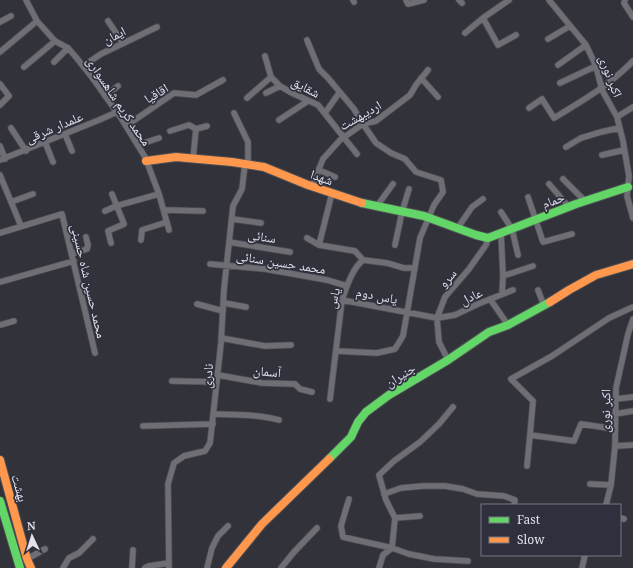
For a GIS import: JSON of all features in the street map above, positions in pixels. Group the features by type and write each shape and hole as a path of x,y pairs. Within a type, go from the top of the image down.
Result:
{"street":[{"name":"محمد کریم شاهسواری","path":"26,0 37,21 55,41 68,48 83,66 126,126 146,161 159,194 169,230"},
{"path":"406,0 408,4 424,0"},
{"path":"465,33 483,18 509,0"},
{"name":"اکبر نوری","path":"549,0 586,45 596,66 602,88 616,117 629,176 629,192 633,218"},
{"path":"625,0 624,3 633,18"},
{"path":"0,22 11,16"},
{"path":"483,18 498,45 516,35"},
{"path":"0,52 37,21"},
{"path":"108,21 123,43"},
{"path":"548,39 570,26"},
{"name":"ایمان","path":"83,66 101,54 157,27"},
{"path":"306,40 319,69 354,109 376,143 391,153 405,159 416,172 440,180 443,192 434,205 420,238 403,336 395,349 377,353 336,351"},
{"path":"24,67 55,41"},
{"path":"558,65 586,45"},
{"path":"54,62 68,48"},
{"name":"شقایق","path":"265,56 271,77 280,86 318,105 357,154"},
{"path":"529,108 542,99 554,118 602,88 633,61"},
{"path":"560,83 596,66"},
{"name":"اردیبهشت","path":"312,186 323,159 343,137 363,124 376,121 399,104 410,95 428,70"},
{"path":"247,98 271,77"},
{"path":"421,78 438,98"},
{"name":"اقاقیا","path":"126,126 174,93 196,95 222,80"},
{"path":"0,84 9,96 0,105"},
{"path":"105,96 118,86"},
{"path":"266,94 280,86"},
{"path":"325,113 340,93"},
{"path":"279,120 308,101"},
{"path":"616,117 633,106"},
{"name":"علمدار شرقی","path":"3,160 117,112"},
{"name":"نادری","path":"169,565 168,484 174,463 184,456 204,451 210,444 213,424 233,206 242,189 247,164 248,142 234,113"},
{"path":"170,131 189,125 196,129 207,126"},
{"path":"11,128 26,151"},
{"path":"566,147 581,138 619,128"},
{"path":"193,159 196,129"},
{"path":"65,134 72,151"},
{"path":"138,146 159,138"},
{"path":"45,142 52,162"},
{"path":"0,146 3,160"},
{"path":"602,155 624,150"},
{"name":"شهدا","path":"146,161 176,157 232,162 264,167 312,186 366,204 428,218 457,229 488,238"},
{"path":"319,170 335,177"},
{"path":"0,175 21,226 0,233"},
{"path":"562,179 585,201"},
{"path":"377,206 393,184"},
{"path":"549,184 568,207"},
{"path":"395,245 402,212 409,189"},
{"name":"حمام","path":"488,238 585,201 629,192"},
{"path":"319,245 332,193"},
{"path":"11,202 33,194"},
{"path":"111,243 108,231 124,224 112,194"},
{"path":"105,211 116,206 159,194"},
{"path":"528,197 543,242 572,234"},
{"path":"457,229 472,207 484,199"},
{"path":"164,210 204,211"},
{"path":"501,212 512,229 518,254"},
{"name":"محمد حسین شاه حسینی","path":"21,226 62,214 95,353"},
{"path":"232,219 261,223"},
{"path":"141,240 142,230 167,222"},
{"path":"501,233 503,276 502,294"},
{"path":"72,254 87,249 88,245 86,237"},
{"path":"307,238 319,245 356,251 364,260 387,263 404,268 415,268"},
{"name":"سرو","path":"448,360 439,342 438,318 445,297 469,269 486,245 488,238"},
{"name":"سنائی","path":"230,242 290,252"},
{"name":"یاس","path":"330,399 342,300 358,264 364,260"},
{"path":"0,282 74,261"},
{"name":"محمد حسین سنائی","path":"210,264 265,269 327,280 347,286"},
{"name":"جنیران","path":"226,568 262,524 351,437 358,422 366,412 389,395 448,360 488,332 508,326 596,274 633,264"},
{"path":"503,276 533,266"},
{"name":"عادل","path":"438,318 455,316 513,290"},
{"path":"538,290 544,306"},
{"path":"490,299 508,326"},
{"name":"یاس دوم","path":"342,300 438,318"},
{"path":"224,302 246,307"},
{"path":"197,304 223,311"},
{"path":"527,466 533,401 510,379 552,356 609,318 633,307"},
{"name":"اکبر نوری","path":"606,504 611,485 616,446 616,388 631,335 633,319"},
{"path":"0,325 14,321"},
{"path":"221,338 265,346 290,345"},
{"name":"آسمان","path":"218,375 262,383 295,384 300,389 312,392"},
{"path":"172,381 217,382"},
{"path":"616,399 633,397"},
{"path":"379,568 383,555 392,548 395,518 386,500 379,475 394,460 420,442 439,424 453,407"},
{"path":"615,414 633,411"},
{"path":"214,414 245,415 279,420"},
{"path":"143,426 213,424"},
{"path":"530,435 574,440 581,424 615,429"},
{"path":"616,446 633,445"},
{"name":"بهشت","path":"0,460 27,559 31,568"},
{"path":"590,484 611,485"},
{"path":"384,494 401,488 445,486 463,489 477,494 504,496 514,500 514,504"},
{"path":"349,499 341,526 342,537 392,548 434,560 468,561"},
{"name":"بهشت","path":"0,501 20,568"},
{"path":"395,518 420,516"},
{"path":"207,568 212,548 218,536 228,526"},
{"path":"282,568 294,552 317,528"},
{"path":"63,568 69,558 79,553 93,539"},
{"path":"27,559 46,549"},
{"path":"132,568 133,550"},
{"path":"582,568 585,556"},
{"path":"144,568 149,566 169,565"}],"traffic: fast":[{"path":"362,203 424,216 488,238 576,204 628,187"},
{"path":"329,459 351,437 358,422 366,412 389,395 448,360 489,332 508,325 550,302"},
{"path":"0,501 20,568"}],"traffic: slow":[{"path":"146,161 176,157 232,162 264,167 308,185 362,203"},
{"path":"550,302 596,275 633,264"},
{"path":"226,568 262,524 329,459"},
{"path":"0,460 27,559 31,568"}]}
